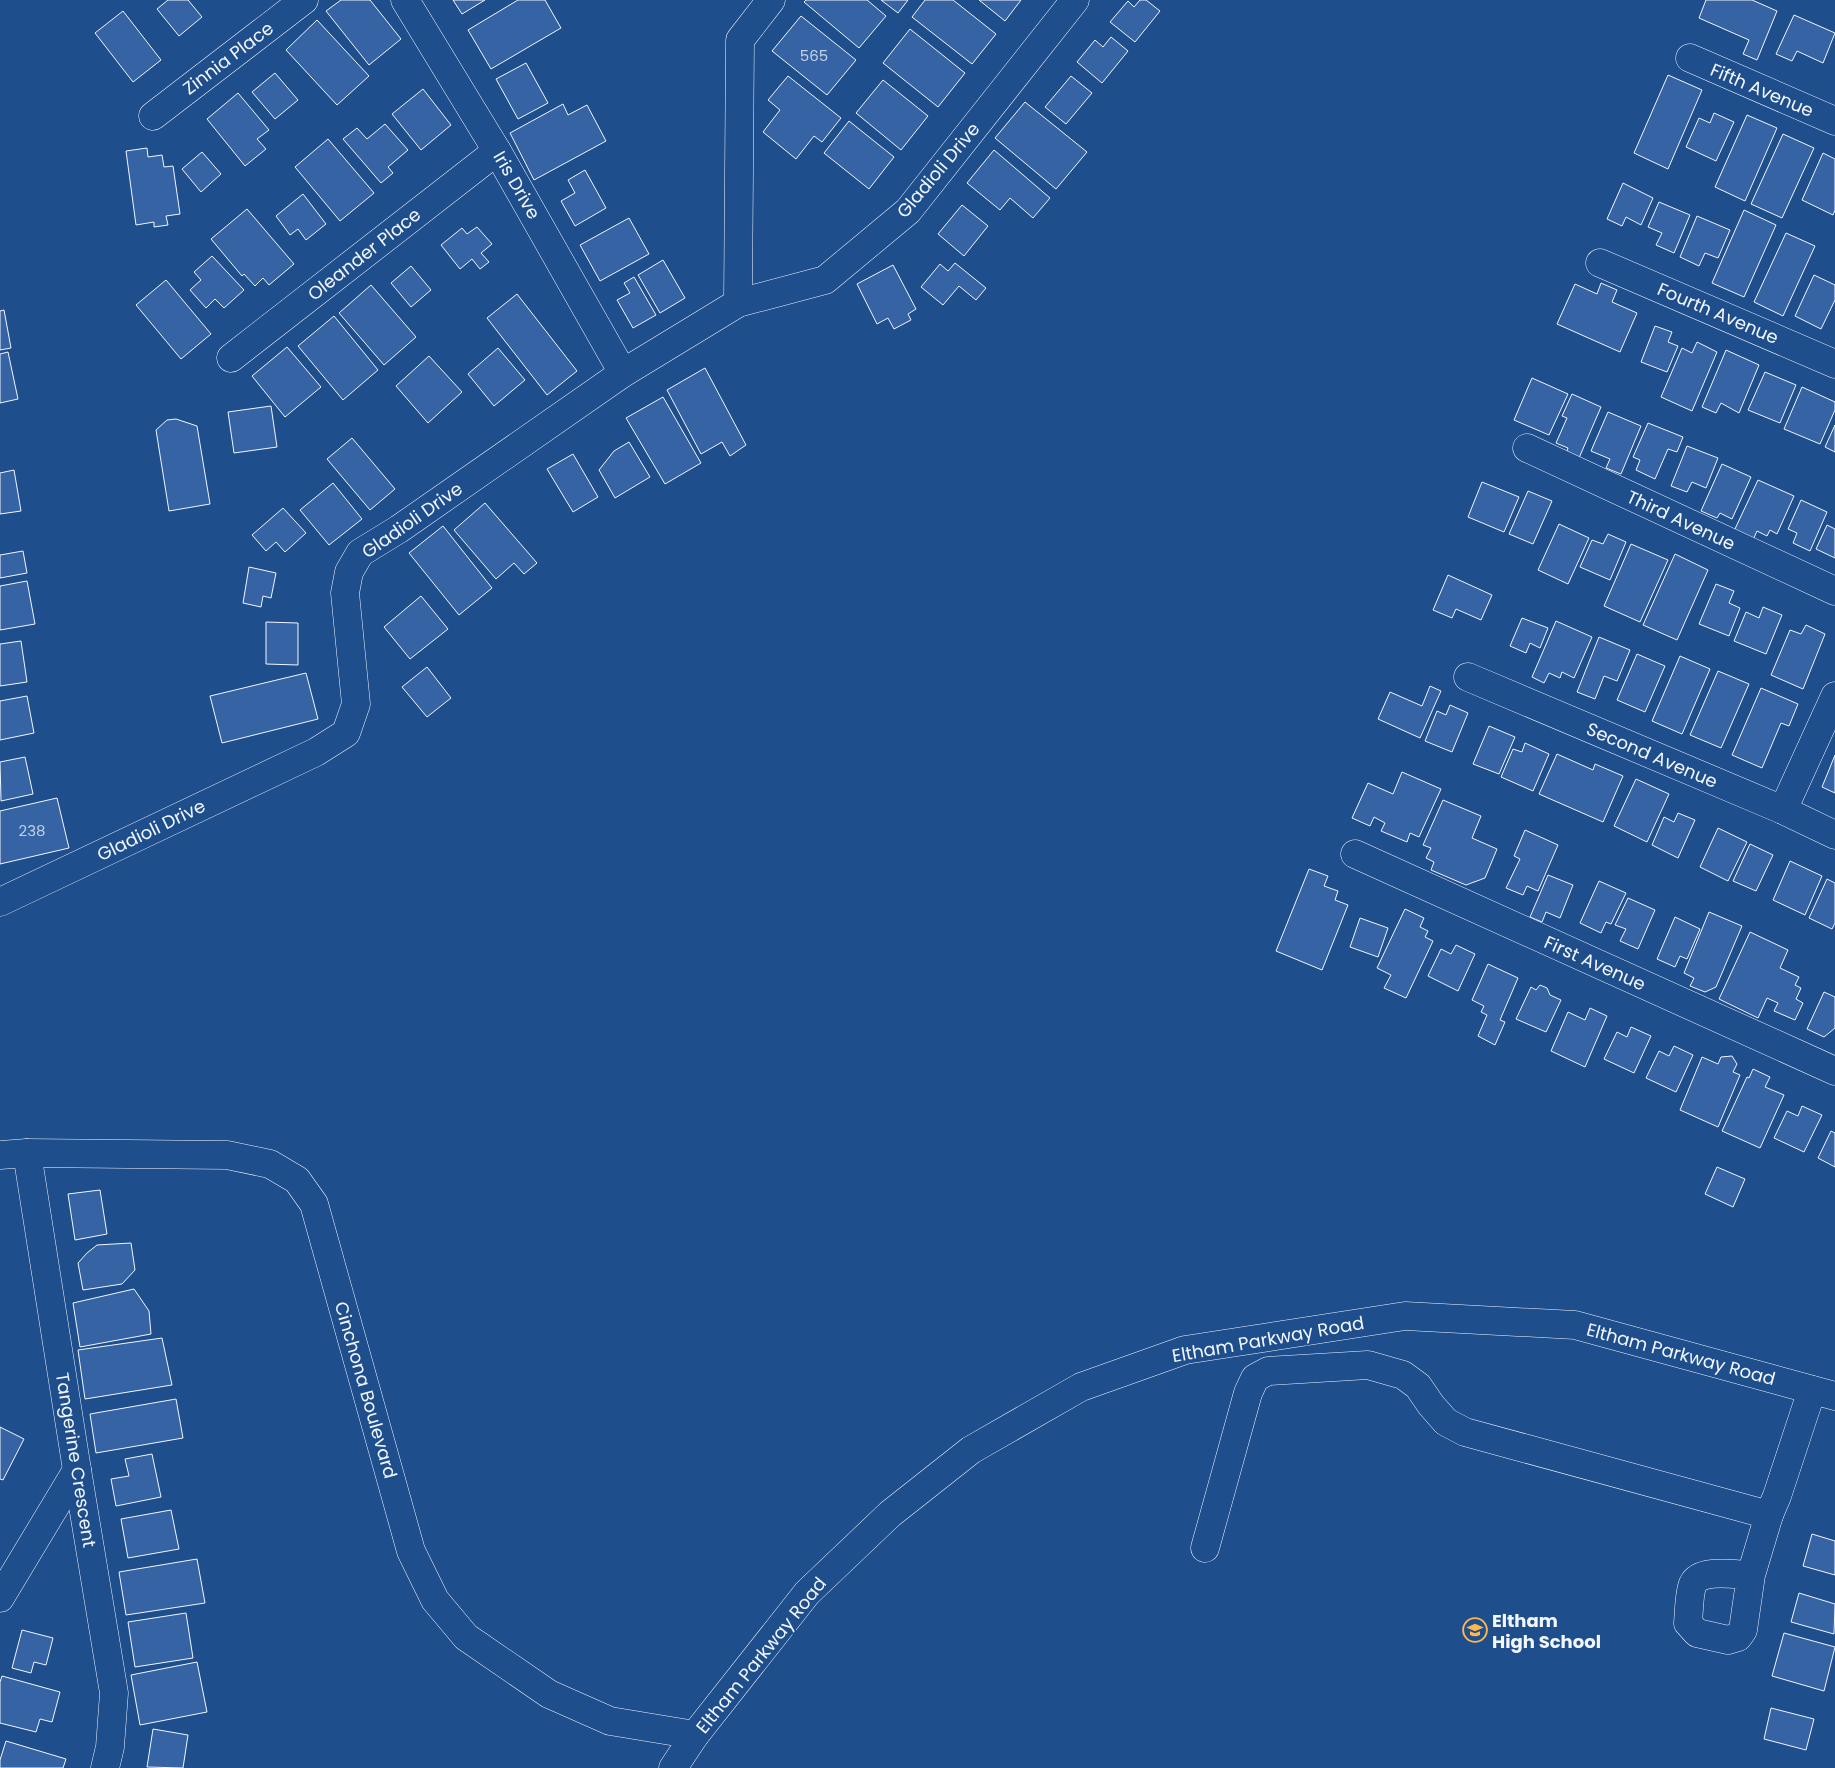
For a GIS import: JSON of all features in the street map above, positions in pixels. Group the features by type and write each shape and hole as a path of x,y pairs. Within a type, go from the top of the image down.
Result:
{"street":[{"name":"Zinnia Place","path":"153,116 304,0"},
{"name":"Iris Drive","path":"406,0 497,151 624,372"},
{"path":"738,303 740,40 771,0"},
{"name":"Gladioli Drive","path":"0,902 316,752 346,733 356,704 345,593 349,572 360,553 398,529 624,372 738,303 825,280 908,211 1075,0"},
{"name":"Fifth Avenue","path":"1690,58 1835,121"},
{"name":"Oleander Place","path":"231,358 497,151"},
{"name":"Fourth Avenue","path":"1600,263 1835,364"},
{"name":"Third Avenue","path":"1527,448 1835,591"},
{"name":"Second Avenue","path":"1468,677 1783,810 1835,835"},
{"path":"1783,810 1835,696"},
{"name":"First Avenue","path":"1355,854 1835,1072"},
{"name":"Cinchona Boulevard","path":"0,1155 27,1153 226,1155 270,1164 297,1180 314,1204 411,1551 435,1600 466,1637 549,1694 610,1721 695,1735"},
{"name":"Tangerine Crescent","path":"27,1153 114,1693 110,1746 105,1768"},
{"name":"Eltham Parkway Road","path":"672,1768 695,1735 807,1593 890,1514 971,1450 1081,1387 1185,1350 1405,1316 1574,1325 1823,1393"},
{"path":"1206,1548 1248,1393 1255,1378 1268,1371 1358,1365 1368,1365 1403,1375 1418,1386 1446,1422 1465,1432 1769,1516"},
{"path":"1752,1575 1769,1516 1823,1393"},
{"path":"0,1598 77,1470"}],"building":[{"path":"168,0 188,0 202,17 179,36 157,9"},
{"path":"341,0 370,0 401,39 369,65 326,11"},
{"path":"453,0 485,0 462,14"},
{"path":"518,0 545,0 561,28 491,69 468,30"},
{"path":"806,0 867,0 886,16 859,48 804,2"},
{"path":"881,0 908,0 898,13"},
{"path":"925,0 953,0 996,34 972,64 912,17"},
{"path":"979,0 1021,0 1005,21"},
{"path":"1140,0 1146,0 1160,11 1135,42 1110,22 1128,1 1134,7"},
{"path":"1706,0 1752,0 1777,11 1757,60 1743,54 1749,40 1699,18"},
{"path":"123,11 161,60 133,82 95,33"},
{"path":"1794,15 1835,33 1823,63 1797,51 1792,61 1776,54"},
{"path":"801,16 856,60 827,95 772,51"},
{"path":"317,20 369,76 337,105 286,50"},
{"path":"910,29 965,73 938,107 883,63"},
{"path":"1111,37 1128,51 1102,83 1077,62 1095,40 1103,47"},
{"path":"526,63 548,103 518,119 496,79"},
{"path":"275,73 298,100 275,119 252,92"},
{"path":"1668,75 1702,90 1668,169 1634,153"},
{"path":"788,76 841,118 822,142 814,136 796,159 763,132 780,110 768,100"},
{"path":"1071,76 1092,93 1066,124 1045,107"},
{"path":"883,80 928,116 901,150 856,113"},
{"path":"423,89 451,125 421,150 392,114"},
{"path":"238,93 269,130 257,139 266,149 245,166 207,119"},
{"path":"1025,102 1087,152 1056,189 995,138"},
{"path":"563,104 568,115 587,105 606,141 534,180 510,133"},
{"path":"1714,113 1734,122 1716,161 1686,147 1699,118 1710,123"},
{"path":"1747,115 1777,128 1745,201 1715,187"},
{"path":"849,121 894,157 869,189 824,153"},
{"path":"385,124 408,150 388,167 393,173 381,183 343,139 357,128 367,139"},
{"path":"1783,134 1814,148 1782,218 1751,204"},
{"path":"328,139 374,193 340,221 295,167"},
{"path":"147,148 148,157 162,155 164,167 173,166 180,214 166,216 168,225 154,227 154,222 136,225 126,151"},
{"path":"994,150 1050,198 1033,218 1010,198 1000,210 967,183"},
{"path":"202,152 221,174 201,192 182,169"},
{"path":"1823,153 1835,159 1835,210 1833,215 1802,200"},
{"path":"585,170 606,208 575,226 561,201 575,193 568,180"},
{"path":"1623,183 1653,198 1641,225 1626,217 1622,226 1607,219"},
{"path":"303,194 326,224 306,240 298,229 290,235 276,216"},
{"path":"1659,202 1690,215 1674,253 1656,245 1662,233 1648,227"},
{"path":"962,205 988,226 964,256 938,234"},
{"path":"247,209 294,264 269,285 263,278 255,286 244,274 242,276 211,239"},
{"path":"1744,210 1776,225 1744,297 1712,283"},
{"path":"1697,216 1730,230 1718,258 1705,253 1699,266 1680,257"},
{"path":"629,218 649,254 600,281 580,245"},
{"path":"477,227 492,244 481,253 489,262 480,269 472,259 460,269 441,245 462,228 467,234"},
{"path":"1786,233 1815,246 1783,316 1754,302"},
{"path":"212,256 244,290 224,308 215,299 206,308 190,290 201,280 194,272"},
{"path":"663,260 685,298 660,313 638,275"},
{"path":"955,263 986,288 976,300 959,286 943,305 921,287 940,264 948,271"},
{"path":"893,265 916,309 908,314 911,320 894,329 888,318 877,324 857,284"},
{"path":"411,266 431,290 411,307 391,283"},
{"path":"1814,275 1835,285 1835,300 1821,329 1795,316"},
{"path":"634,277 656,315 633,328 617,300 630,293 624,283"},
{"path":"166,280 211,334 181,359 136,305"},
{"path":"1601,283 1617,290 1612,302 1637,313 1620,352 1557,324 1575,284 1597,294"},
{"path":"371,285 416,337 384,365 339,313"},
{"path":"517,294 577,371 547,395 487,318"},
{"path":"4,310 11,348 0,350 0,311"},
{"path":"334,316 378,370 343,400 298,346"},
{"path":"1655,326 1672,332 1668,342 1678,346 1667,372 1641,362"},
{"path":"1697,342 1717,352 1692,411 1661,397 1682,348 1692,353"},
{"path":"287,347 321,387 285,417 252,376"},
{"path":"498,348 525,380 494,406 468,374"},
{"path":"1726,350 1759,365 1739,413 1721,403 1716,413 1702,407"},
{"path":"8,352 18,399 0,403 0,354"},
{"path":"429,356 462,392 428,423 396,386"},
{"path":"705,368 746,445 730,456 722,442 701,454 667,390"},
{"path":"1765,372 1796,385 1780,423 1748,410"},
{"path":"1532,378 1568,394 1549,435 1514,420"},
{"path":"1802,387 1835,402 1835,410 1820,444 1784,429"},
{"path":"1572,394 1601,407 1579,458 1566,453 1568,448 1556,443 1567,418 1562,416"},
{"path":"663,397 701,463 665,484 626,418"},
{"path":"271,406 277,447 234,453 228,412"},
{"path":"1608,412 1641,426 1621,474 1606,468 1610,459 1591,451"},
{"path":"176,419 197,426 210,504 169,511 156,430 167,420"},
{"path":"1648,423 1683,437 1677,452 1668,449 1655,479 1636,470 1640,460 1633,457"},
{"path":"1835,425 1835,452 1825,447"},
{"path":"352,438 395,489 370,510 327,459"},
{"path":"629,442 650,477 615,498 599,470 614,451"},
{"path":"1687,446 1718,458 1706,488 1692,482 1687,492 1671,486"},
{"path":"573,454 598,497 573,512 547,469"},
{"path":"1722,464 1751,477 1732,519 1720,513 1717,518 1701,511"},
{"path":"14,470 21,511 0,514 0,473"},
{"path":"1758,480 1794,496 1777,534 1770,530 1767,536 1757,531 1753,540 1734,531"},
{"path":"1482,482 1519,497 1504,532 1468,517"},
{"path":"333,483 362,519 329,545 300,510"},
{"path":"1528,491 1552,501 1533,544 1509,534"},
{"path":"1801,500 1827,512 1810,551 1793,543 1797,533 1788,529"},
{"path":"485,503 537,563 524,574 514,563 496,579 454,530"},
{"path":"283,508 306,533 285,552 276,542 266,551 252,535"},
{"path":"1559,524 1589,538 1568,584 1538,570"},
{"path":"1827,525 1835,529 1835,558 1816,549"},
{"path":"443,526 492,588 459,615 409,553"},
{"path":"1608,534 1626,542 1610,580 1580,567 1592,540 1603,544"},
{"path":"1631,544 1668,560 1640,622 1604,606"},
{"path":"23,551 27,573 0,578 0,555"},
{"path":"1675,554 1708,570 1677,640 1643,625"},
{"path":"249,567 276,573 271,598 263,596 261,607 243,603"},
{"path":"1448,575 1492,595 1481,620 1456,609 1452,618 1433,610"},
{"path":"27,581 35,624 0,630 0,586"},
{"path":"1716,584 1734,591 1729,603 1740,608 1729,636 1699,624"},
{"path":"421,596 448,629 410,659 384,627"},
{"path":"1763,607 1782,615 1766,654 1734,641 1746,612 1759,618"},
{"path":"1522,618 1548,628 1540,648 1530,643 1526,653 1510,646"},
{"path":"1556,621 1592,637 1574,678 1562,672 1560,678 1549,673 1544,683 1532,677"},
{"path":"266,622 298,623 298,665 266,664"},
{"path":"1806,625 1825,634 1803,689 1771,675 1790,630 1801,634"},
{"path":"1599,637 1630,650 1617,681 1604,676 1595,699 1577,692"},
{"path":"21,641 27,682 0,686 0,644"},
{"path":"1637,654 1665,666 1645,712 1617,700"},
{"path":"1680,656 1710,669 1682,734 1652,721"},
{"path":"427,667 451,698 427,717 402,687"},
{"path":"1718,671 1749,684 1721,748 1690,735"},
{"path":"306,673 318,719 222,743 210,696"},
{"path":"1430,686 1441,691 1420,738 1378,719 1390,692 1422,706"},
{"path":"1761,688 1798,704 1789,726 1781,723 1762,768 1732,755"},
{"path":"27,696 34,733 0,740 0,701"},
{"path":"1450,705 1468,713 1452,752 1425,741 1437,711 1446,715"},
{"path":"1489,726 1515,737 1499,774 1473,764"},
{"path":"1525,743 1549,754 1533,791 1501,777 1513,749 1522,752"},
{"path":"1557,754 1593,770 1595,764 1623,776 1603,822 1539,794"},
{"path":"1835,755 1835,793 1822,787"},
{"path":"25,757 33,794 1,801 0,762"},
{"path":"1402,772 1441,789 1419,837 1410,833 1407,842 1381,831 1385,823 1374,817 1370,826 1352,818 1368,783 1393,794"},
{"path":"1636,779 1669,794 1647,842 1614,826"},
{"path":"57,798 69,848 0,864 0,811"},
{"path":"1443,800 1481,816 1472,838 1497,849 1485,878 1466,885 1431,870 1434,862 1426,858 1431,848 1423,845"},
{"path":"1678,813 1695,820 1678,858 1652,845 1664,817 1674,822"},
{"path":"1718,828 1747,842 1728,881 1700,867"},
{"path":"1525,830 1558,845 1538,891 1527,886 1523,895 1506,888 1520,859 1514,856"},
{"path":"1750,844 1773,855 1756,891 1733,881"},
{"path":"1790,861 1822,876 1805,915 1773,900"},
{"path":"1309,869 1328,876 1324,886 1338,891 1335,900 1348,905 1322,970 1276,951"},
{"path":"1548,875 1573,885 1560,918 1546,912 1542,922 1530,917"},
{"path":"1827,879 1835,883 1835,923 1832,929 1809,918"},
{"path":"1599,881 1626,893 1611,924 1606,922 1601,933 1580,923"},
{"path":"1628,898 1655,910 1638,949 1620,941 1626,929 1615,925"},
{"path":"1405,909 1424,918 1420,927 1428,931 1425,937 1433,941 1406,998 1384,988 1391,975 1377,968"},
{"path":"1709,912 1742,926 1716,987 1705,992 1690,986 1694,978 1684,973"},
{"path":"1675,917 1700,929 1687,959 1680,956 1675,967 1657,959"},
{"path":"1360,918 1388,928 1378,957 1350,947"},
{"path":"1750,932 1788,950 1780,968 1799,977 1795,985 1801,988 1796,999 1803,1003 1795,1020 1774,1011 1778,1003 1767,998 1758,1018 1719,999"},
{"path":"1456,945 1475,954 1458,991 1428,976 1441,949 1451,954"},
{"path":"1488,964 1518,978 1500,1020 1505,1022 1495,1045 1478,1036 1487,1015 1481,1012 1484,1006 1472,1000"},
{"path":"1540,985 1547,988 1550,995 1561,1000 1546,1032 1516,1019 1531,987 1536,990"},
{"path":"1824,992 1835,997 1835,1028 1824,1037 1807,1029"},
{"path":"1590,1008 1607,1016 1585,1067 1551,1051 1568,1012 1585,1020"},
{"path":"1631,1027 1651,1036 1634,1073 1604,1059 1617,1032 1627,1037"},
{"path":"1674,1046 1693,1055 1676,1092 1646,1078 1659,1051 1669,1056"},
{"path":"1732,1056 1737,1064 1733,1072 1740,1075 1718,1127 1680,1110 1702,1057 1718,1064 1721,1057"},
{"path":"1753,1069 1770,1077 1765,1087 1784,1095 1760,1148 1722,1131 1747,1077 1749,1078"},
{"path":"1802,1106 1822,1115 1804,1152 1774,1138 1787,1111 1798,1116"},
{"path":"1831,1131 1835,1133 1835,1167 1818,1158"},
{"path":"1717,1167 1745,1179 1733,1207 1705,1194"},
{"path":"100,1190 107,1234 75,1240 68,1194"},
{"path":"131,1243 135,1270 122,1284 83,1290 78,1263 87,1253 97,1245"},
{"path":"134,1289 149,1311 151,1334 80,1347 73,1303"},
{"path":"162,1338 172,1385 85,1399 78,1350"},
{"path":"176,1399 183,1438 96,1453 90,1414"},
{"path":"0,1427 24,1439 3,1480 0,1479"},
{"path":"152,1454 161,1497 116,1506 111,1479 129,1476 125,1459"},
{"path":"171,1510 179,1549 128,1558 121,1519"},
{"path":"1812,1534 1835,1541 1835,1575 1803,1566"},
{"path":"197,1559 205,1603 126,1615 119,1572"},
{"path":"1799,1593 1835,1604 1834,1634 1791,1622"},
{"path":"186,1613 193,1658 135,1667 128,1622"},
{"path":"22,1630 53,1638 46,1665 34,1662 31,1673 12,1668"},
{"path":"1784,1633 1835,1647 1824,1691 1772,1676"},
{"path":"197,1662 207,1712 140,1725 131,1675"},
{"path":"2,1676 60,1692 52,1722 40,1719 36,1732 0,1723 0,1682"},
{"path":"1771,1708 1814,1719 1806,1750 1764,1739"},
{"path":"153,1729 188,1735 183,1768 147,1767"},
{"path":"6,1741 66,1759 63,1768 0,1768 0,1760"}],"place":[{"name":"Eltham High School","path":"1475,1630"}]}
